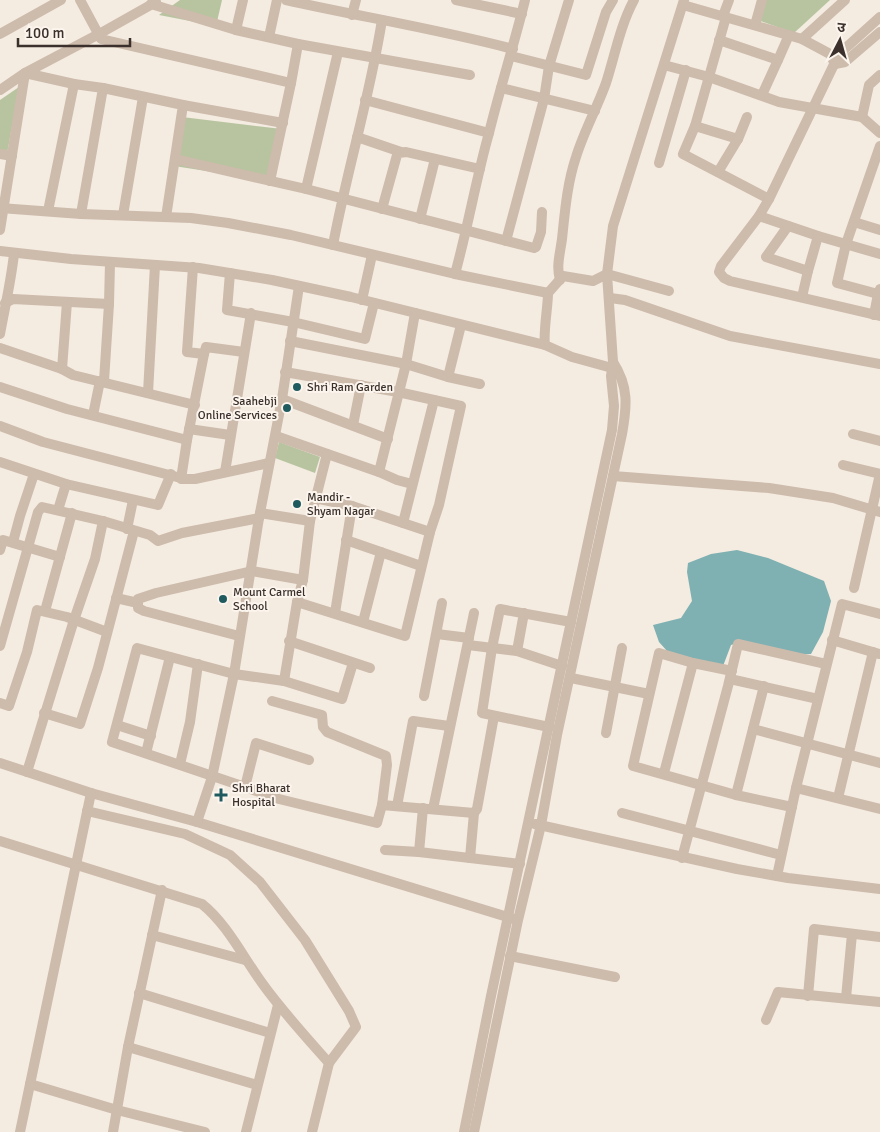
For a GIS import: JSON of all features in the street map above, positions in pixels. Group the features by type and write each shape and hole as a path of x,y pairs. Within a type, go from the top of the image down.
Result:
{"street":[{"path":"0,34 61,0"},
{"path":"80,0 101,39 291,83"},
{"path":"236,30 243,0"},
{"path":"269,37 277,0"},
{"path":"286,0 321,4 352,15 479,40 549,66 586,75 606,12 613,0"},
{"path":"352,15 356,0"},
{"path":"456,0 522,14"},
{"path":"456,274 488,133 525,0"},
{"path":"506,241 544,99 549,66 569,0"},
{"path":"560,280 558,262 568,186 624,22 634,0"},
{"path":"729,0 695,126 683,154 769,199"},
{"path":"754,25 762,0"},
{"path":"802,39 845,0"},
{"path":"0,90 25,73 99,34 154,2 236,30 338,52 470,75"},
{"path":"474,1132 510,956 520,864 613,420 610,298 607,274 613,226 684,2 725,17 802,39 830,54 835,64"},
{"path":"880,16 839,54 769,199 759,216 721,266 720,274 730,280 877,315 879,291 837,283 846,244 880,146"},
{"path":"333,245 342,199 376,58 382,20"},
{"path":"835,64 845,62 880,32"},
{"path":"762,95 789,35"},
{"path":"719,40 778,60"},
{"path":"270,181 298,44"},
{"path":"306,189 338,52"},
{"path":"664,65 709,77 779,102 862,117 880,133"},
{"path":"659,163 686,70"},
{"path":"25,73 283,123"},
{"path":"0,230 25,73"},
{"path":"862,117 869,85 880,76"},
{"path":"48,211 74,84"},
{"path":"80,214 103,88"},
{"path":"501,88 595,111"},
{"path":"123,216 143,97"},
{"path":"366,100 488,133"},
{"path":"166,217 183,105"},
{"path":"718,172 738,139 747,117"},
{"path":"695,126 738,139"},
{"path":"357,138 401,152 480,169"},
{"path":"382,209 397,155 401,152"},
{"path":"0,154 12,156"},
{"path":"176,159 306,189 506,241 536,247 541,232 542,212"},
{"path":"420,219 435,159"},
{"path":"2,208 80,214 191,218 228,223 291,235 456,274 548,293"},
{"path":"759,216 880,254"},
{"path":"854,222 880,230"},
{"path":"788,226 766,258 808,271"},
{"path":"802,297 818,236"},
{"path":"0,251 110,263 193,267 299,286 545,345 572,358 612,365 621,375 626,403 624,421 571,678 557,736 541,825 513,919 464,1132"},
{"path":"0,334 5,303 11,282 14,254"},
{"path":"362,300 372,255"},
{"path":"93,415 102,381 109,304 110,263"},
{"path":"148,392 155,264"},
{"path":"193,267 187,352 204,354"},
{"path":"230,273 227,310 251,313 366,339 374,303"},
{"path":"545,345 548,293 563,276 593,281 607,274 669,291"},
{"path":"197,822 212,777 234,674 269,463 276,436 299,286"},
{"path":"610,298 626,300 730,336 880,364"},
{"path":"5,303 13,299 109,304"},
{"path":"62,369 67,302"},
{"path":"225,472 251,313"},
{"path":"379,472 406,364 415,313"},
{"path":"448,377 461,325"},
{"path":"290,341 406,364 448,377 480,384"},
{"path":"181,479 206,347 244,352"},
{"path":"0,348 62,369 72,375 195,405"},
{"path":"285,372 398,392 461,406 405,636 297,602"},
{"path":"353,425 361,385"},
{"path":"0,387 67,409 187,440"},
{"path":"282,400 388,439"},
{"path":"403,523 434,400"},
{"path":"613,420 624,421"},
{"path":"0,426 43,442 171,474 181,479 195,479 269,463"},
{"path":"189,429 230,435"},
{"path":"853,434 880,440"},
{"path":"276,436 412,484"},
{"path":"284,681 289,641 303,580 310,521 327,454"},
{"path":"1,465 66,484 158,505 171,474"},
{"path":"843,465 880,474 876,511 854,588"},
{"path":"12,542 34,474"},
{"path":"613,476 768,488 833,498 876,511"},
{"path":"58,510 66,484"},
{"path":"315,498 352,506 430,532"},
{"path":"44,713 80,724 98,668 106,632 109,629 125,570 131,530 132,500"},
{"path":"335,613 352,506"},
{"path":"0,646 38,512 42,507 103,521 150,535 158,541 182,533 260,515 310,521"},
{"path":"45,611 72,513"},
{"path":"26,772 95,559 103,521"},
{"path":"0,550 2,540 60,557"},
{"path":"346,540 421,566"},
{"path":"363,622 381,552"},
{"path":"240,636 144,611 138,608 138,599 156,593 252,571 303,580"},
{"path":"116,598 138,603"},
{"path":"424,696 442,603"},
{"path":"777,876 796,788 842,604 880,614"},
{"path":"549,727 485,714 482,710 500,609 571,622"},
{"path":"0,703 9,706 27,652 37,610 74,620 106,632"},
{"path":"419,852 461,680 474,613"},
{"path":"517,651 524,614"},
{"path":"437,634 492,648 517,651 562,666"},
{"path":"832,640 877,653 848,755 838,798"},
{"path":"289,641 370,668"},
{"path":"682,858 738,644 826,664"},
{"path":"272,701 322,715 323,727 327,732 386,756 387,765 382,805 377,823 279,799 112,742 137,648 234,674 284,681 342,699 353,663"},
{"path":"606,733 622,648"},
{"path":"792,807 633,766 649,694 659,654 764,686 818,699"},
{"path":"146,753 170,657"},
{"path":"664,773 693,663"},
{"path":"180,764 190,722 198,664"},
{"path":"571,678 649,694"},
{"path":"736,794 764,686"},
{"path":"470,858 474,813 478,809 494,716"},
{"path":"397,806 413,722 449,726"},
{"path":"117,726 151,736"},
{"path":"753,729 880,763"},
{"path":"245,787 256,743 309,760"},
{"path":"0,763 91,793 197,822 513,919"},
{"path":"796,788 880,809"},
{"path":"20,1132 91,793"},
{"path":"382,805 474,813"},
{"path":"87,810 185,834 230,855 260,882 305,940 349,1011 356,1027 329,1063 312,1132"},
{"path":"622,813 781,855"},
{"path":"529,823 620,842 682,858 777,876 880,888"},
{"path":"0,841 202,904 216,915 245,960 278,1005 329,1063"},
{"path":"385,850 419,852 520,864"},
{"path":"113,1132 128,1047 162,890"},
{"path":"808,996 814,930 880,937"},
{"path":"846,998 852,934"},
{"path":"152,935 245,960"},
{"path":"510,956 615,977"},
{"path":"766,1020 778,992 880,1002"},
{"path":"140,994 270,1032"},
{"path":"246,1132 278,1005"},
{"path":"128,1047 257,1086"},
{"path":"30,1084 117,1110 205,1132"}],"green space":[{"path":"180,0 222,0 216,26 159,15"},
{"path":"765,0 830,0 794,33 758,20"},
{"path":"19,87 7,154 0,154 0,100"},
{"path":"182,117 282,129 270,181 174,166"},
{"path":"279,442 320,457 315,473 275,458"}],"water":[{"path":"737,550 768,558 824,581 831,601 823,632 811,654 790,655 740,642 731,645 723,666 668,652 659,642 653,625 681,618 692,601 687,572 688,563 711,554"}],"place":[{"name":"Shri Ram Garden","path":"297,387"},
{"name":"Saahebji Online Services","path":"287,408"},
{"name":"Mandir - Shyam Nagar","path":"297,504"},
{"name":"Mount Carmel School","path":"223,599"},
{"name":"Shri Bharat Hospital","path":"221,795"}]}
